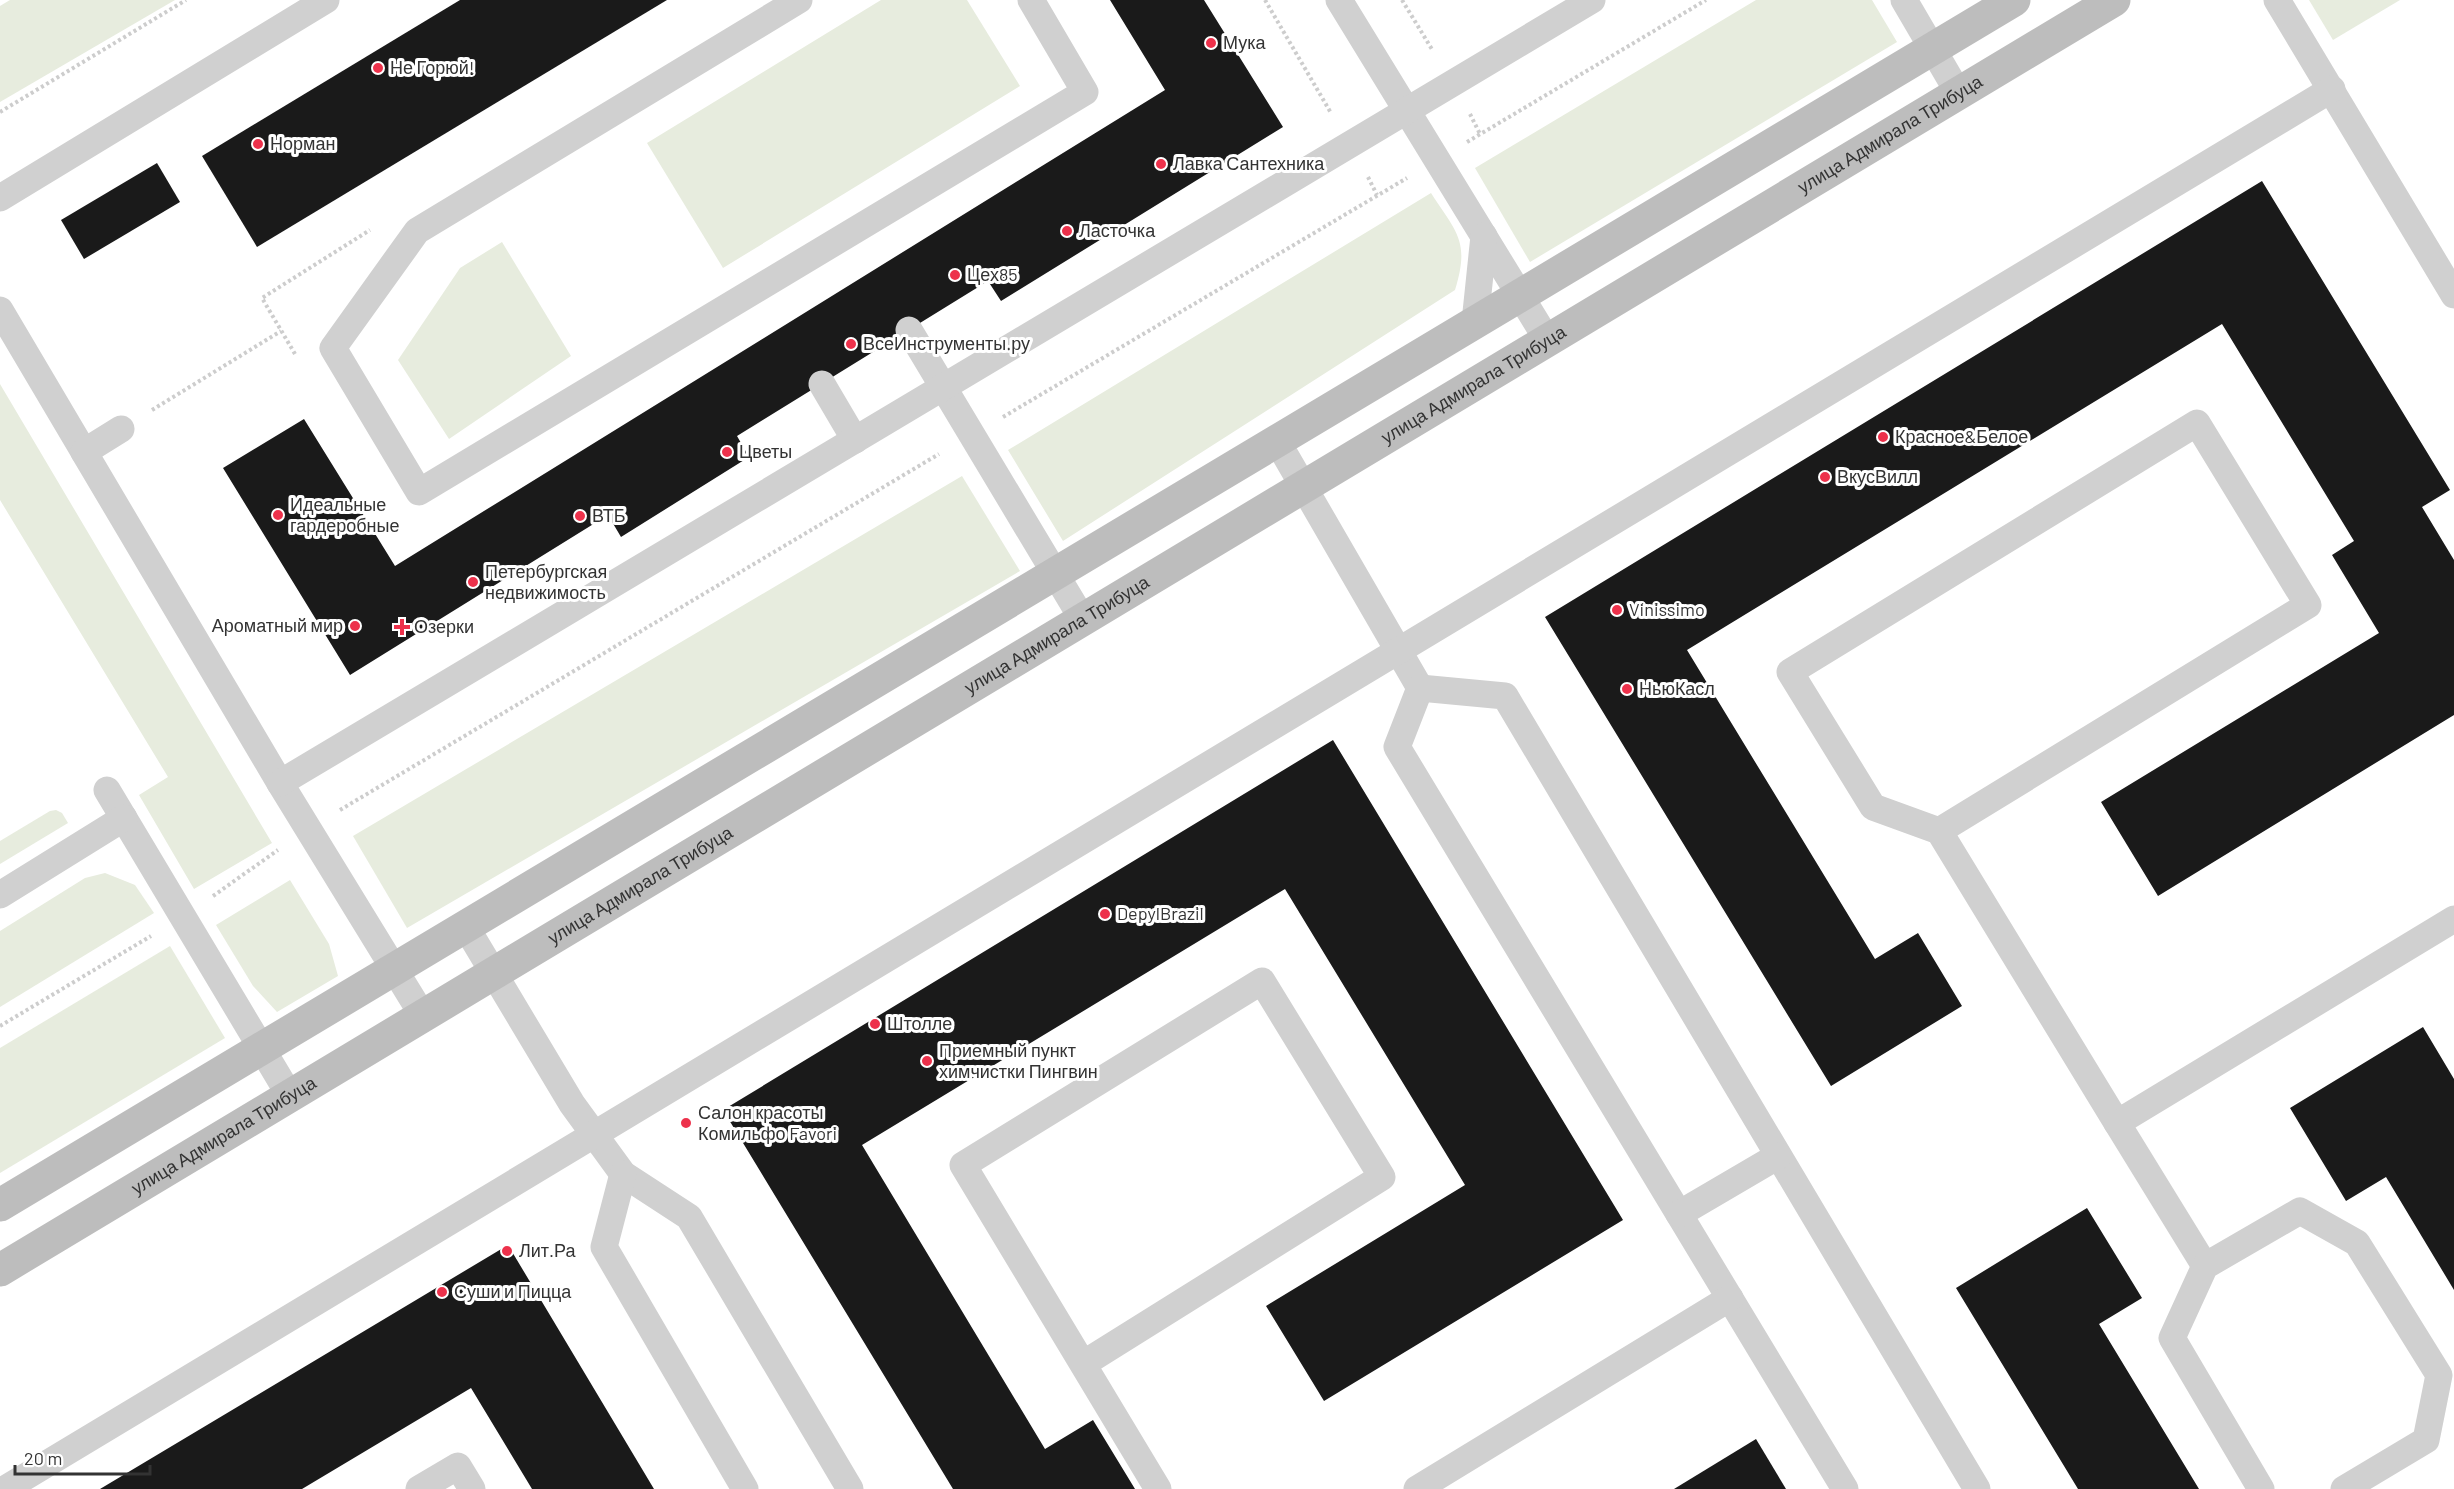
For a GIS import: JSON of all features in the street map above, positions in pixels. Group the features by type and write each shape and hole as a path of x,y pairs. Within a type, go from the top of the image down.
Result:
{"street":[{"path":"0,1205 2014,0"},
{"name":"улица Адмирала Трибуца","path":"0,1270 2114,0"}],"lane":[{"path":"0,198 326,0"},
{"path":"799,0 417,231 333,348 419,492 1085,92 1031,0"},
{"path":"1339,0 1548,341"},
{"path":"280,783 1592,0"},
{"path":"1904,0 1959,94"},
{"path":"2277,0 2454,296"},
{"path":"6,1489 2332,89"},
{"path":"1475,322 1484,237"},
{"path":"0,310 280,783 423,1016"},
{"path":"909,330 1083,620"},
{"path":"822,384 855,440"},
{"path":"1939,831 2308,605 2197,423 1790,672 1873,807 1939,831 2205,1266"},
{"path":"84,452 121,429"},
{"path":"1276,441 1420,688"},
{"path":"1420,688 1505,696 1977,1489"},
{"path":"1420,688 1397,747 1845,1489"},
{"path":"107,790 290,1096"},
{"path":"0,896 124,818"},
{"path":"2117,1123 2454,918"},
{"path":"466,927 572,1104 623,1174 688,1217 850,1489"},
{"path":"1083,1364 1382,1178 1262,981 963,1165 1158,1489"},
{"path":"1678,1214 1779,1156"},
{"path":"623,1174 604,1247 745,1489"},
{"path":"2260,1489 2172,1338 2205,1266 2300,1211 2357,1243 2439,1375 2426,1440 2344,1489"},
{"path":"1417,1489 1730,1298"},
{"path":"419,1489 458,1466 472,1489"}],"path":[{"path":"0,112 186,0"},
{"path":"1265,0 1377,195"},
{"path":"0,1026 183,917 309,828 1706,0"},
{"path":"299,360 262,298 372,229"},
{"path":"121,429 281,330"}],"shaded area":[{"path":"10,0 175,0 0,102 0,6"},
{"path":"881,0 967,0 1020,86 723,268 647,143"},
{"path":"1756,0 1872,0 1897,42 1530,262 1475,168"},
{"path":"2309,0 2400,0 2333,40"},
{"path":"1431,193 1454,228 1461,248 1455,290 1063,541 1008,450"},
{"path":"502,242 571,356 449,439 398,360 460,268"},
{"path":"0,384 272,843 194,889 139,795 168,777 0,500"},
{"path":"962,476 1020,571 407,928 353,836"},
{"path":"56,810 62,813 68,823 0,864 0,841 50,811"},
{"path":"105,873 135,885 154,913 0,1007 0,931 85,878"},
{"path":"290,880 329,944 338,976 277,1012 253,986 216,925"},
{"path":"170,946 225,1038 0,1173 0,1048"}],"building":[{"path":"460,0 667,0 257,247 202,156"},
{"path":"1110,0 1204,0 1283,127 1001,301 988,281 737,436 749,457 621,537 608,515 350,675 223,468 304,419 395,566 1165,90"},
{"path":"157,163 180,202 84,259 61,220"},
{"path":"2262,181 2450,490 2422,507 2454,560 2454,715 2158,896 2101,802 2379,633 2332,555 2354,541 2222,324 1687,650 1875,959 1918,933 1962,1006 1831,1086 1545,617"},
{"path":"1333,740 1623,1220 1324,1401 1266,1306 1465,1185 1285,889 862,1145 1045,1449 1093,1420 1135,1489 953,1489 723,1110"},
{"path":"2423,1027 2454,1079 2454,1290 2386,1177 2346,1201 2290,1108"},
{"path":"2087,1208 2142,1298 2099,1324 2199,1489 2078,1489 1956,1288"},
{"path":"508,1245 654,1489 532,1489 471,1388 302,1489 100,1489"},
{"path":"1756,1439 1786,1489 1674,1489"}],"place":[{"name":"Мука","path":"1211,43"},
{"name":"Не Горюй!","path":"378,68"},
{"name":"Норман","path":"258,144"},
{"name":"Лавка Сантехника","path":"1161,164"},
{"name":"Ласточка","path":"1067,231"},
{"name":"Цех85","path":"955,275"},
{"name":"ВсеИнструменты.ру","path":"851,344"},
{"name":"Красное&Белое","path":"1883,437"},
{"name":"Цветы","path":"727,452"},
{"name":"ВкусВилл","path":"1825,477"},
{"name":"Идеальные гардеробные","path":"278,515"},
{"name":"ВТБ","path":"580,516"},
{"name":"Петербургская недвижимость","path":"473,582"},
{"name":"Vinissimo","path":"1617,610"},
{"name":"Ароматный мир","path":"355,626"},
{"name":"Озерки","path":"402,627"},
{"name":"НьюКасл","path":"1627,689"},
{"name":"DepylBrazil","path":"1105,914"},
{"name":"Штолле","path":"875,1024"},
{"name":"Приемный пункт химчистки Пингвин","path":"927,1061"},
{"name":"Салон красоты Комильфо Favori","path":"686,1123"},
{"name":"Лит.Ра","path":"507,1251"},
{"name":"Суши и Пицца","path":"442,1292"}]}
